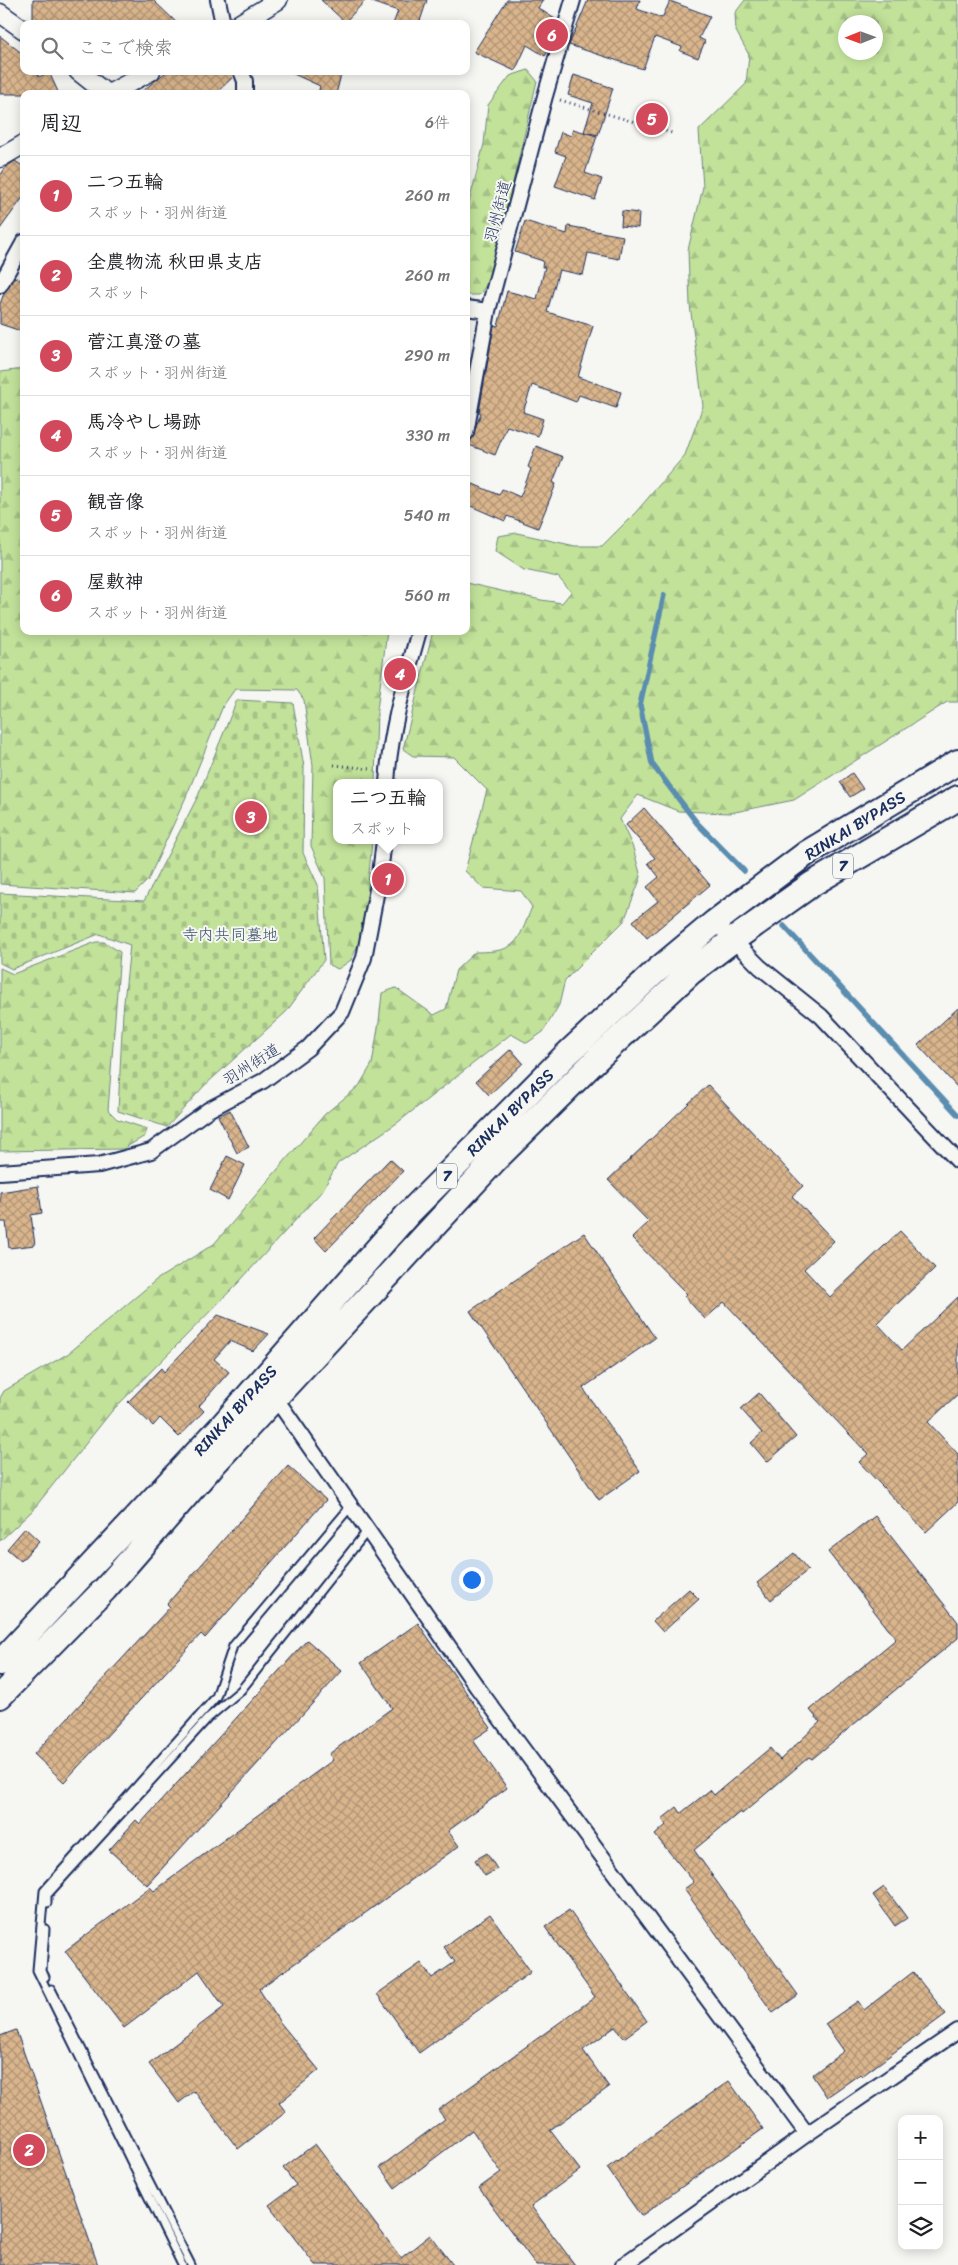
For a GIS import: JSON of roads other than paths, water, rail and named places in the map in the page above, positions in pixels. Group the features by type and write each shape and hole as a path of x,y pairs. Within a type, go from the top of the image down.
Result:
{"highway":[{"name":"RINKAI BYPASS","path":"0,1663 221,1427 415,1207 566,1056 655,972 715,922 807,853 958,762"},
{"name":"RINKAI BYPASS","path":"0,1696 105,1589 211,1467 494,1161 598,1058 691,972 733,940 812,884 958,798"}],"street":[{"path":"218,0 222,20"},
{"path":"246,20 278,0"},
{"name":"羽州街道","path":"470,412 488,311 545,96 573,0"},
{"path":"0,12 20,27"},
{"path":"83,75 103,90"},
{"path":"115,90 144,75"},
{"path":"243,75 245,90"},
{"path":"0,158 20,146"},
{"path":"0,285 20,249"},
{"path":"470,309 488,311"},
{"path":"388,777 400,698 418,635"},
{"name":"羽州街道","path":"0,1172 99,1165 151,1151 208,1110 263,1081 308,1048 342,1012 364,958 380,874 384,844"},
{"path":"715,922 760,967 820,1016 958,1161"},
{"path":"263,1378 477,1687 807,2134"},
{"path":"623,2265 807,2134 958,2031"}],"lane":[{"path":"182,2265 37,1970 44,1891 216,1697 233,1646 352,1506"},
{"path":"191,2265 42,1971 47,1895 208,1718 241,1690 368,1530"}],"waterway":[{"path":"664,595 640,705 652,764 697,823 744,871"},
{"path":"784,926 958,1115"}],"place":[{"name":"屋敷神","path":"552,35"},
{"name":"観音像","path":"652,119"},
{"name":"馬冷やし場跡","path":"400,674"},
{"name":"菅江真澄の墓","path":"251,817"},
{"name":"二つ五輪","path":"388,879"},
{"name":"全農物流 秋田県支店","path":"29,2150"}],"park label":[{"name":"寺内共同墓地","path":"230,934"}]}
